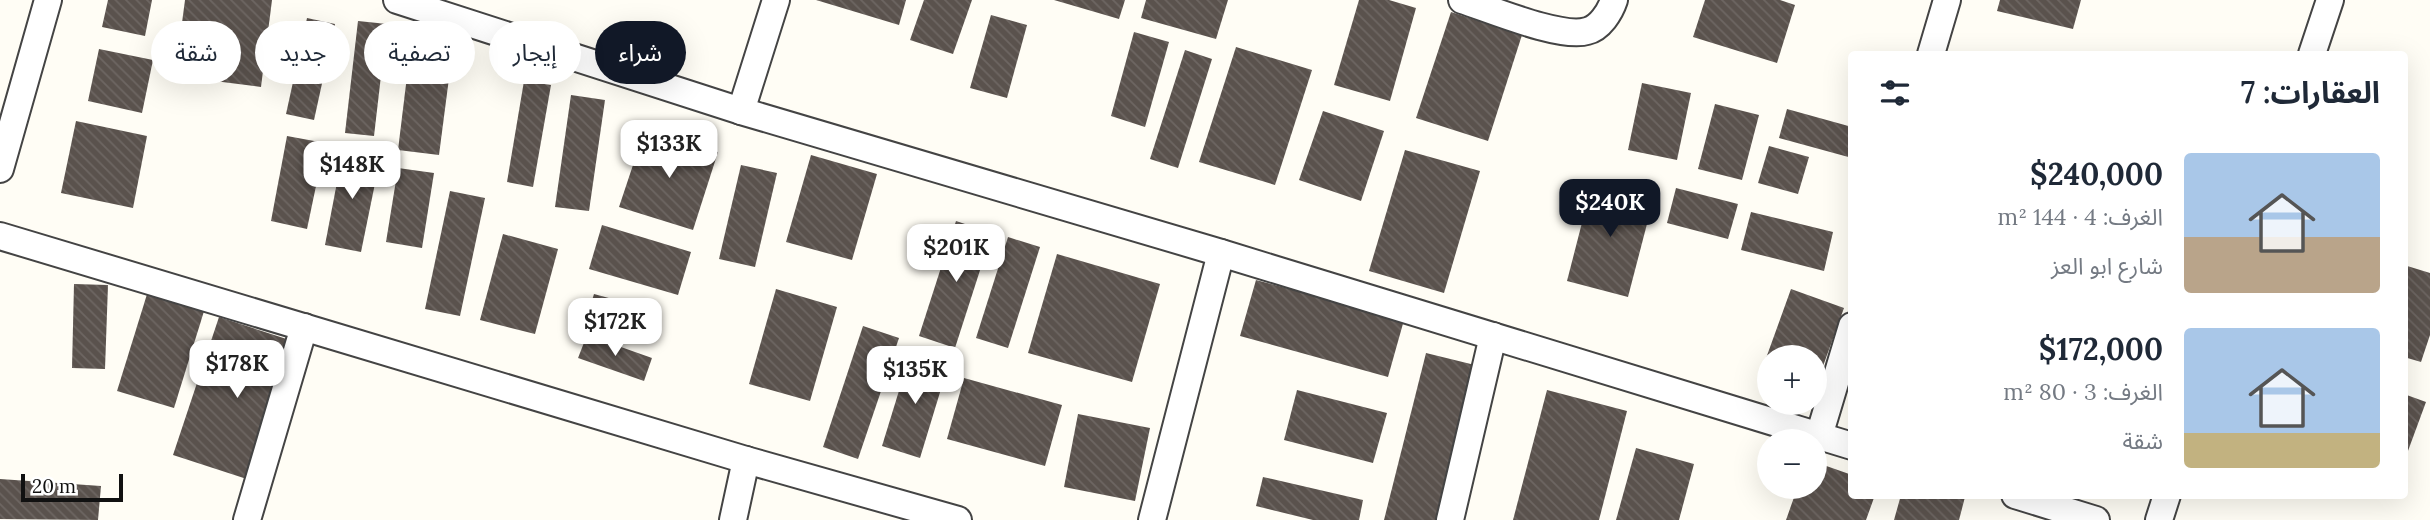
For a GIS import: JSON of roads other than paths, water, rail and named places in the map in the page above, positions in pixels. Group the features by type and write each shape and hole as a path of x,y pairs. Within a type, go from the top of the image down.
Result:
{"street":[{"path":"0,169 48,0"},
{"path":"397,0 429,5 741,111 1221,253 1796,429"},
{"path":"741,111 776,0"},
{"path":"1462,0 1568,34 1590,31 1610,12 1614,0"},
{"path":"1932,51 1947,0"},
{"path":"2313,51 2330,0"},
{"path":"0,236 746,460 958,520"},
{"path":"1152,520 1221,253"},
{"path":"247,520 304,327"},
{"path":"1450,520 1493,336"},
{"path":"1821,429 1848,339"},
{"path":"1827,438 1848,445"},
{"path":"733,520 746,460"},
{"path":"2028,499 2096,520"},
{"path":"2159,520 2166,499"}]}
